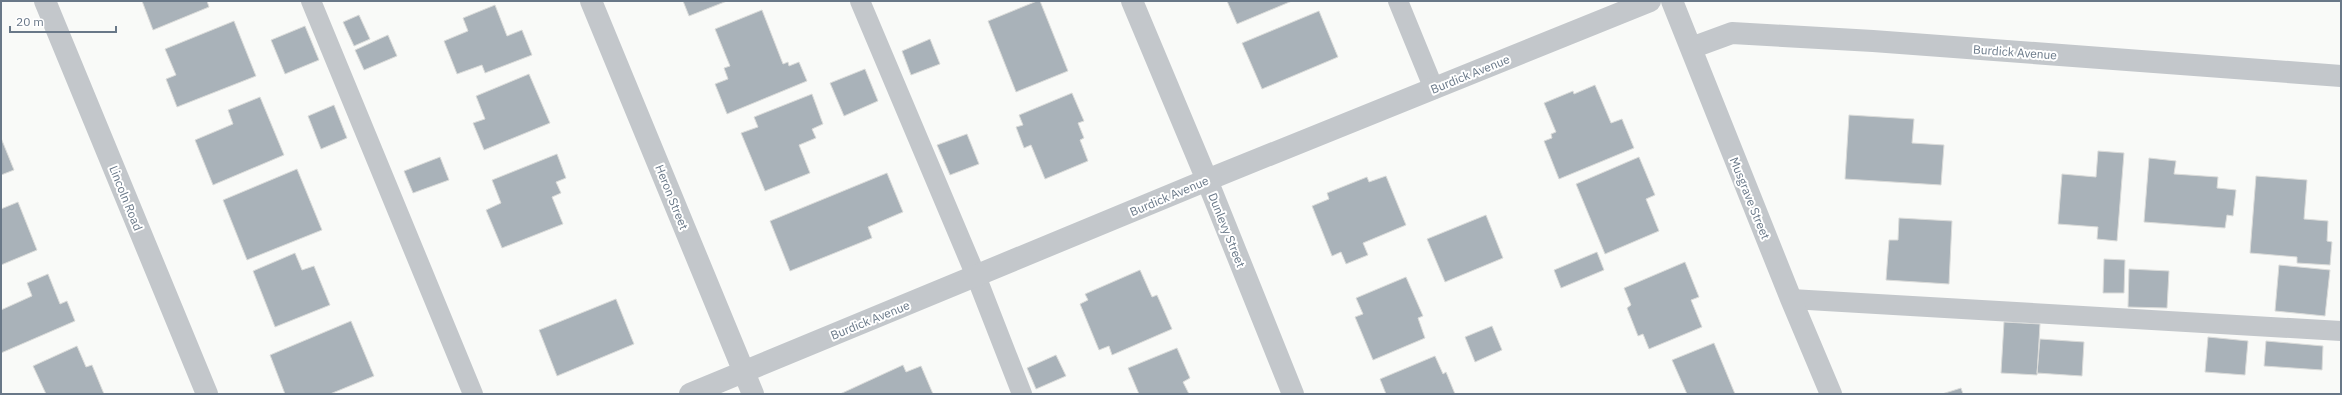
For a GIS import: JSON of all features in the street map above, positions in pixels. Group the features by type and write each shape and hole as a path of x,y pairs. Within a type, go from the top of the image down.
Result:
{"street":[{"name":"Lincoln Road","path":"45,1 207,394"},
{"name":"Heron Street","path":"591,1 753,394"},
{"name":"Dunlevy Street","path":"1132,1 1207,180 1293,394"},
{"name":"Burdick Avenue","path":"690,394 1207,180 1650,1"},
{"name":"Musgrave Street","path":"1672,1 1791,299 1831,394"},
{"name":"Burdick Avenue","path":"1691,48 1732,33 1873,41 2341,76"}],"lane":[{"path":"312,1 473,394"},
{"path":"860,1 976,276 1022,394"},
{"path":"1398,1 1434,89"},
{"path":"1791,299 2341,331"}],"building":[{"path":"142,1 207,1 209,7 153,30"},
{"path":"683,1 727,1 689,16"},
{"path":"1040,1 1068,71 1016,92 988,21"},
{"path":"1227,1 1292,1 1237,24"},
{"path":"495,5 507,36 522,30 532,55 485,73 482,65 457,74 444,41 468,31 463,18"},
{"path":"762,10 783,64 788,62 789,66 799,62 807,81 727,114 715,84 728,79 724,68 730,66 715,29"},
{"path":"1319,11 1338,57 1262,89 1242,43"},
{"path":"359,15 370,39 354,46 343,22"},
{"path":"234,21 256,76 177,107 166,79 176,75 165,49"},
{"path":"305,26 319,60 285,74 271,40"},
{"path":"388,35 397,56 364,70 355,50"},
{"path":"930,39 940,64 911,75 902,51"},
{"path":"865,69 878,101 844,116 830,83"},
{"path":"529,74 550,123 484,150 473,123 485,119 476,96"},
{"path":"1595,85 1611,123 1622,119 1634,148 1559,179 1544,141 1552,138 1551,134 1556,132 1544,103 1573,91 1574,94"},
{"path":"1072,93 1084,121 1078,123 1084,138 1080,140 1088,161 1045,179 1031,145 1024,148 1016,127 1023,125 1019,115"},
{"path":"812,94 823,124 812,129 816,138 799,145 810,173 765,191 741,133 758,127 754,117"},
{"path":"260,97 284,155 213,185 195,140 233,124 228,110"},
{"path":"334,105 347,138 321,149 308,116"},
{"path":"1849,115 1914,119 1912,143 1944,145 1941,185 1845,179"},
{"path":"967,134 979,164 950,175 937,145"},
{"path":"1,138 14,170 1,175"},
{"path":"2098,151 2124,153 2117,241 2097,239 2098,227 2058,224 2062,174 2096,177"},
{"path":"557,154 566,178 556,182 561,193 552,197 563,224 502,248 486,210 501,203 492,180"},
{"path":"440,157 449,180 413,193 404,171"},
{"path":"1639,157 1655,195 1646,199 1659,231 1605,254 1576,184"},
{"path":"2149,158 2176,161 2174,174 2218,177 2217,188 2236,190 2233,216 2227,215 2225,228 2144,222"},
{"path":"297,169 322,230 247,260 223,200"},
{"path":"887,173 903,212 868,227 872,238 790,271 770,221"},
{"path":"1386,176 1406,225 1363,243 1368,255 1346,264 1341,252 1332,256 1312,206 1329,199 1327,193 1367,177 1369,182"},
{"path":"2256,176 2307,180 2304,219 2328,221 2327,241 2332,242 2330,265 2297,263 2297,257 2250,253"},
{"path":"18,202 37,250 1,265 1,209"},
{"path":"1486,215 1503,258 1445,282 1427,239"},
{"path":"1899,218 1952,221 1949,284 1886,280 1889,240 1898,240"},
{"path":"1597,252 1604,270 1561,288 1554,270"},
{"path":"295,253 302,270 314,266 330,305 275,327 253,271"},
{"path":"2104,259 2125,260 2124,293 2103,293"},
{"path":"1685,262 1699,297 1691,300 1702,327 1649,349 1643,334 1638,336 1627,308 1631,305 1624,288"},
{"path":"2279,265 2330,270 2325,316 2275,311"},
{"path":"2129,269 2169,271 2167,308 2128,307"},
{"path":"1140,270 1152,297 1157,295 1172,329 1112,355 1109,346 1099,350 1080,304 1088,300 1085,294"},
{"path":"48,274 60,304 67,301 75,321 1,353 1,310 32,296 27,283"},
{"path":"1406,277 1423,316 1418,318 1425,338 1373,360 1355,317 1363,314 1356,298"},
{"path":"616,299 634,344 557,376 539,330"},
{"path":"351,321 374,376 330,394 285,394 270,355"},
{"path":"2004,322 2040,324 2037,375 2001,373"},
{"path":"1492,326 1502,350 1475,362 1465,337"},
{"path":"2208,337 2248,341 2245,375 2205,372"},
{"path":"2040,339 2084,342 2082,376 2037,373"},
{"path":"2266,341 2323,346 2322,370 2264,366"},
{"path":"1714,343 1735,394 1687,394 1672,360"},
{"path":"77,346 86,367 92,365 104,394 46,394 33,366"},
{"path":"1177,348 1190,378 1183,382 1189,394 1139,394 1128,368"},
{"path":"1056,355 1066,376 1036,389 1027,368"},
{"path":"1435,356 1443,374 1446,372 1455,394 1386,394 1380,379"},
{"path":"903,365 906,372 921,366 933,394 840,394"},
{"path":"1961,388 1963,394 1942,394"}]}
